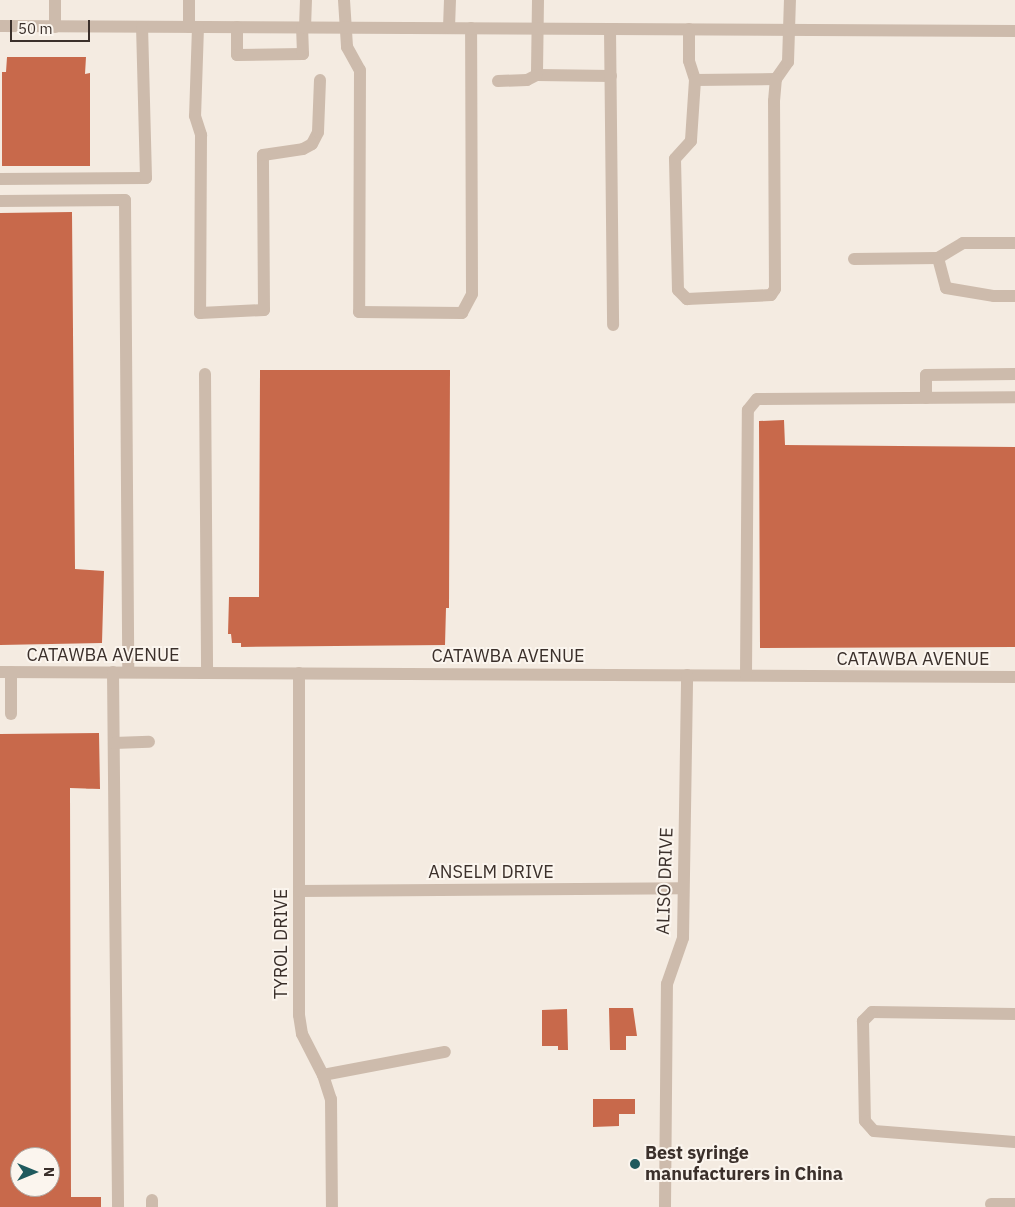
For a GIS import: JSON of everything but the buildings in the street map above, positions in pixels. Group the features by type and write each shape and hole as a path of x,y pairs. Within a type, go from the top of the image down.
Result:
{"street":[{"path":"55,0 55,27"},
{"path":"189,0 194,27 195,116 201,135 200,313 264,310 263,155 303,149 312,144 318,132 320,80"},
{"path":"237,27 237,55 303,54 306,0"},
{"path":"344,0 347,46 360,70 359,312 462,313 472,294 471,28"},
{"path":"449,28 450,0"},
{"path":"537,75 538,0"},
{"path":"689,29 689,61 694,80 691,141 675,159 678,290 687,299 771,295 775,289 774,101 776,79 788,62 790,0"},
{"path":"0,26 1015,31"},
{"path":"0,179 146,178 142,27"},
{"path":"610,29 613,325"},
{"path":"498,81 527,80 537,75 611,76"},
{"path":"694,80 776,79"},
{"path":"0,201 125,200 128,672"},
{"path":"854,259 938,258 963,243 1015,243"},
{"path":"938,258 946,288 994,296 1015,296"},
{"path":"205,374 206,672"},
{"path":"926,398 926,375 1015,374"},
{"path":"746,675 748,410 757,399 1015,397"},
{"path":"6,672 11,714"},
{"name":"CATAWBA AVENUE","path":"6,672 1015,677"},
{"path":"113,672 118,1207"},
{"name":"TYROL DRIVE","path":"299,673 299,1016 302,1034 323,1075 332,1099 332,1207"},
{"name":"ALISO DRIVE","path":"664,1207 667,984 683,938 687,674"},
{"path":"114,743 149,742"},
{"name":"ANSELM DRIVE","path":"299,891 684,888"},
{"path":"1015,1014 872,1012 862,1021 865,1121 874,1131 1015,1142"},
{"path":"323,1075 445,1052"},
{"path":"991,1204 1015,1204"}],"place":[{"name":"Best syringe manufacturers in China","path":"635,1164"}]}
